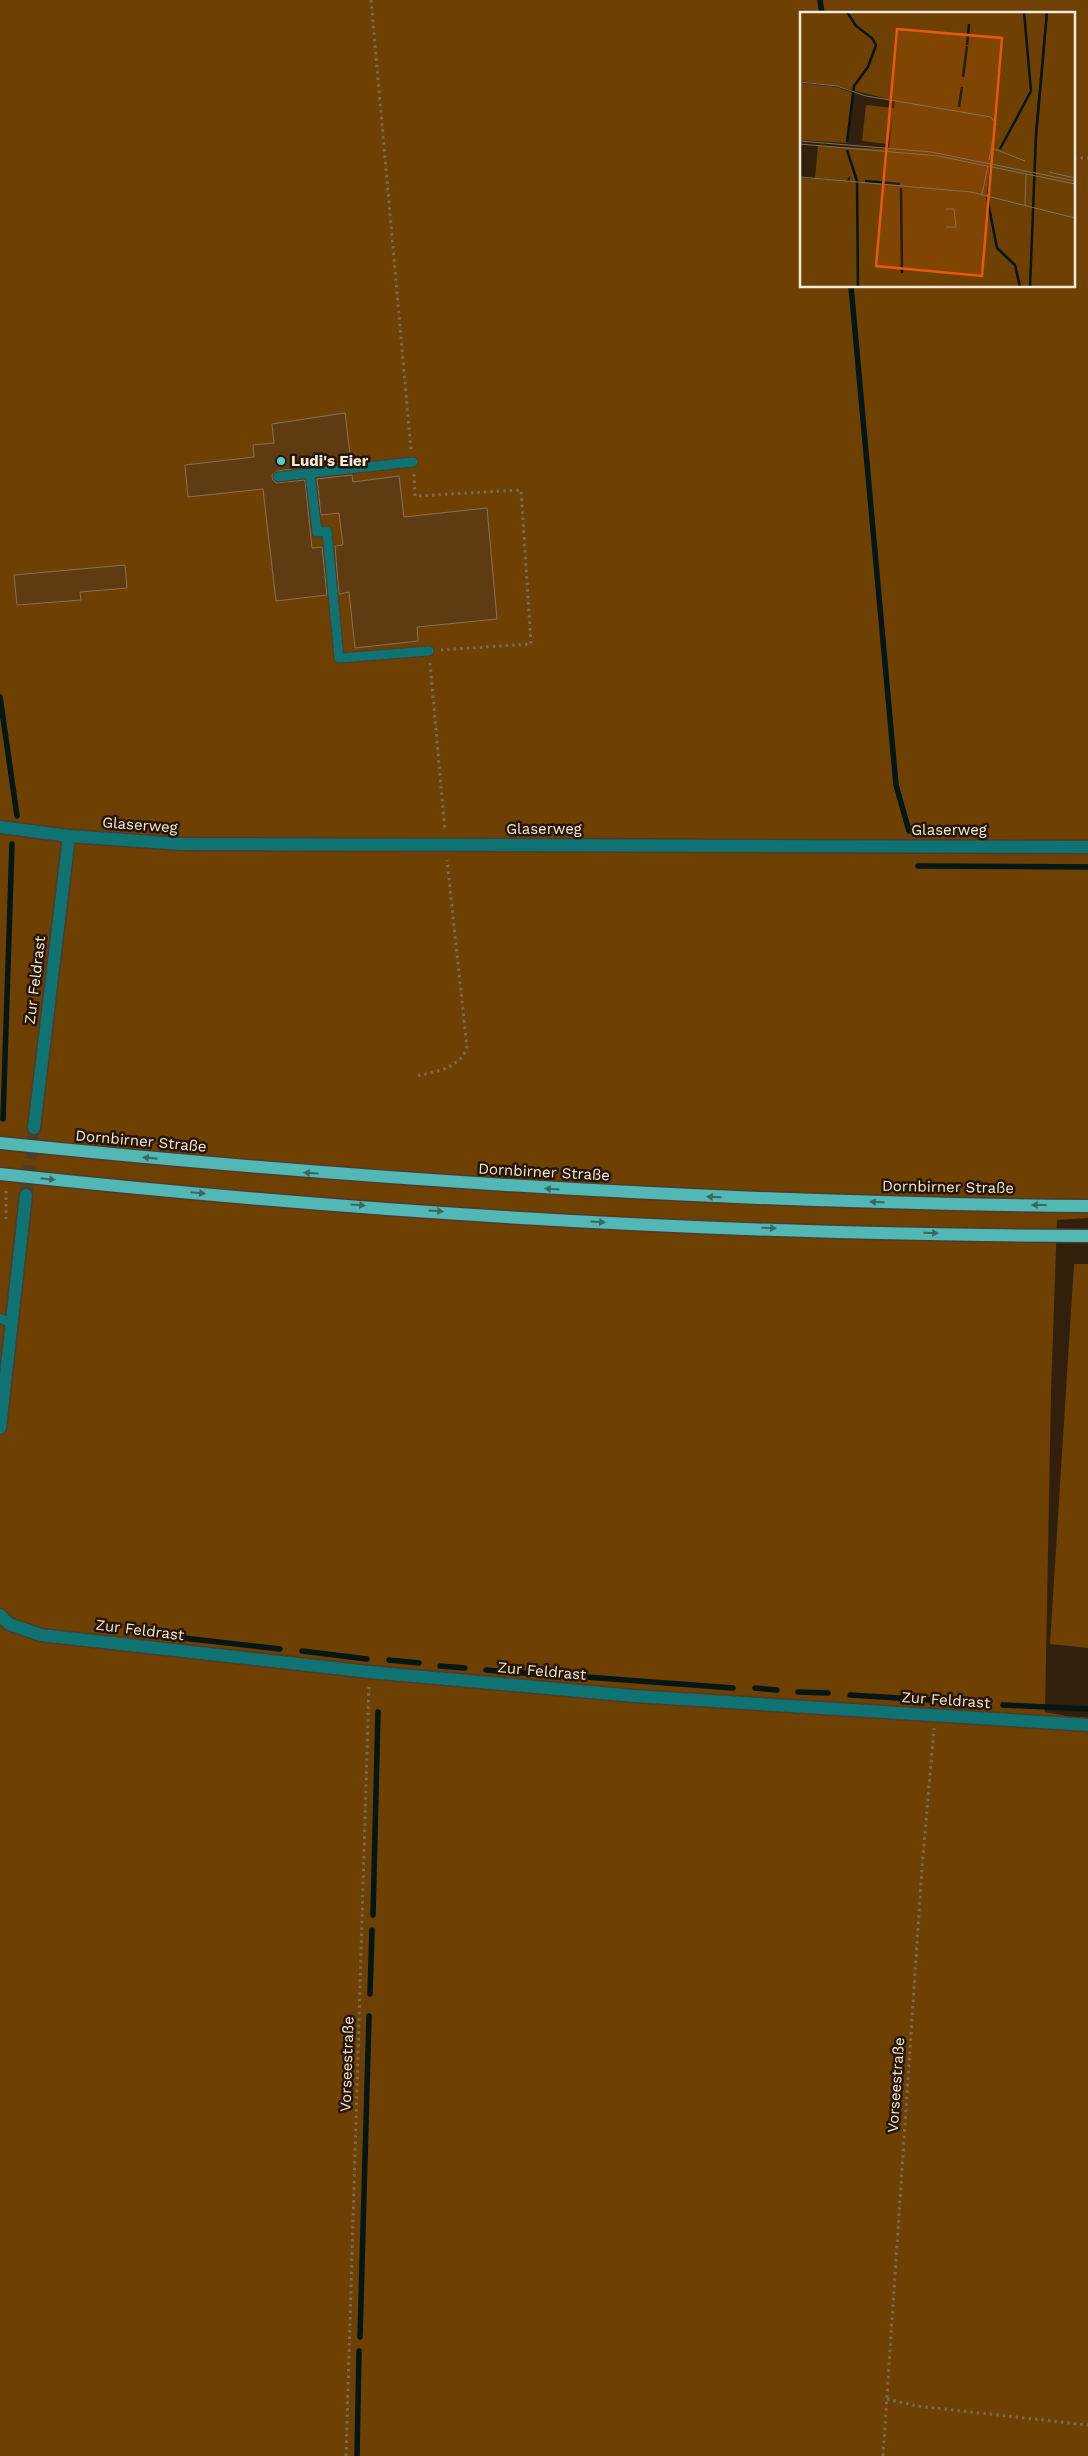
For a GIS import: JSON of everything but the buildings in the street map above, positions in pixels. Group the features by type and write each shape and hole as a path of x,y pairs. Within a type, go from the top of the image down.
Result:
{"main road":[{"name":"Dornbirner Straße","path":"0,1143 275,1170 531,1188 819,1200 1088,1206"},
{"path":"0,1174 318,1203 633,1224 1088,1236"}],"street":[{"name":"Glaserweg","path":"0,827 69,836 182,844 1088,847"},
{"name":"Zur Feldrast","path":"34,1128 69,836"},
{"path":"0,1428 6,1320 26,1195"},
{"name":"Zur Feldrast","path":"0,1615 10,1624 41,1635 369,1672 634,1696 1088,1725"}],"lane":[{"path":"278,477 412,462"},
{"path":"310,473 318,532 327,531 339,658 429,651"}],"path":[{"path":"371,0 416,496 521,490 531,644 429,651 446,845 467,1048 464,1057 458,1062 438,1071 418,1076"},
{"name":"Vorseestraße","path":"346,2456 369,1672"},
{"name":"Vorseestraße","path":"883,2456 922,1868 935,1715"},
{"path":"887,2399 917,2406 1088,2425"}],"shaded area":[{"path":"0,0 1088,0 1088,1218 1057,1220 1051,1392 1045,1712 1088,1720 1088,2456 0,2456"},
{"path":"1074,1264 1088,1264 1088,1648 1050,1644"}],"waterway":[{"path":"820,0 822,12"},
{"path":"851,288 896,785 909,831"},
{"path":"0,697 17,816"},
{"path":"3,1119 12,844"},
{"path":"918,866 1088,867"},
{"path":"183,1638 280,1649"},
{"path":"302,1651 367,1659"},
{"path":"389,1660 419,1663"},
{"path":"440,1666 465,1668"},
{"path":"486,1670 548,1675"},
{"path":"573,1676 733,1688"},
{"path":"755,1688 777,1690"},
{"path":"798,1692 828,1693"},
{"path":"850,1695 981,1703"},
{"path":"1003,1705 1088,1709"},
{"path":"373,1915 378,1712"},
{"path":"370,1994 372,1930"},
{"path":"360,2337 369,2016"},
{"path":"357,2456 359,2351"}],"tunnel":[{"path":"26,1195 34,1128"}],"place":[{"name":"Ludi's Eier","path":"281,461"}]}
